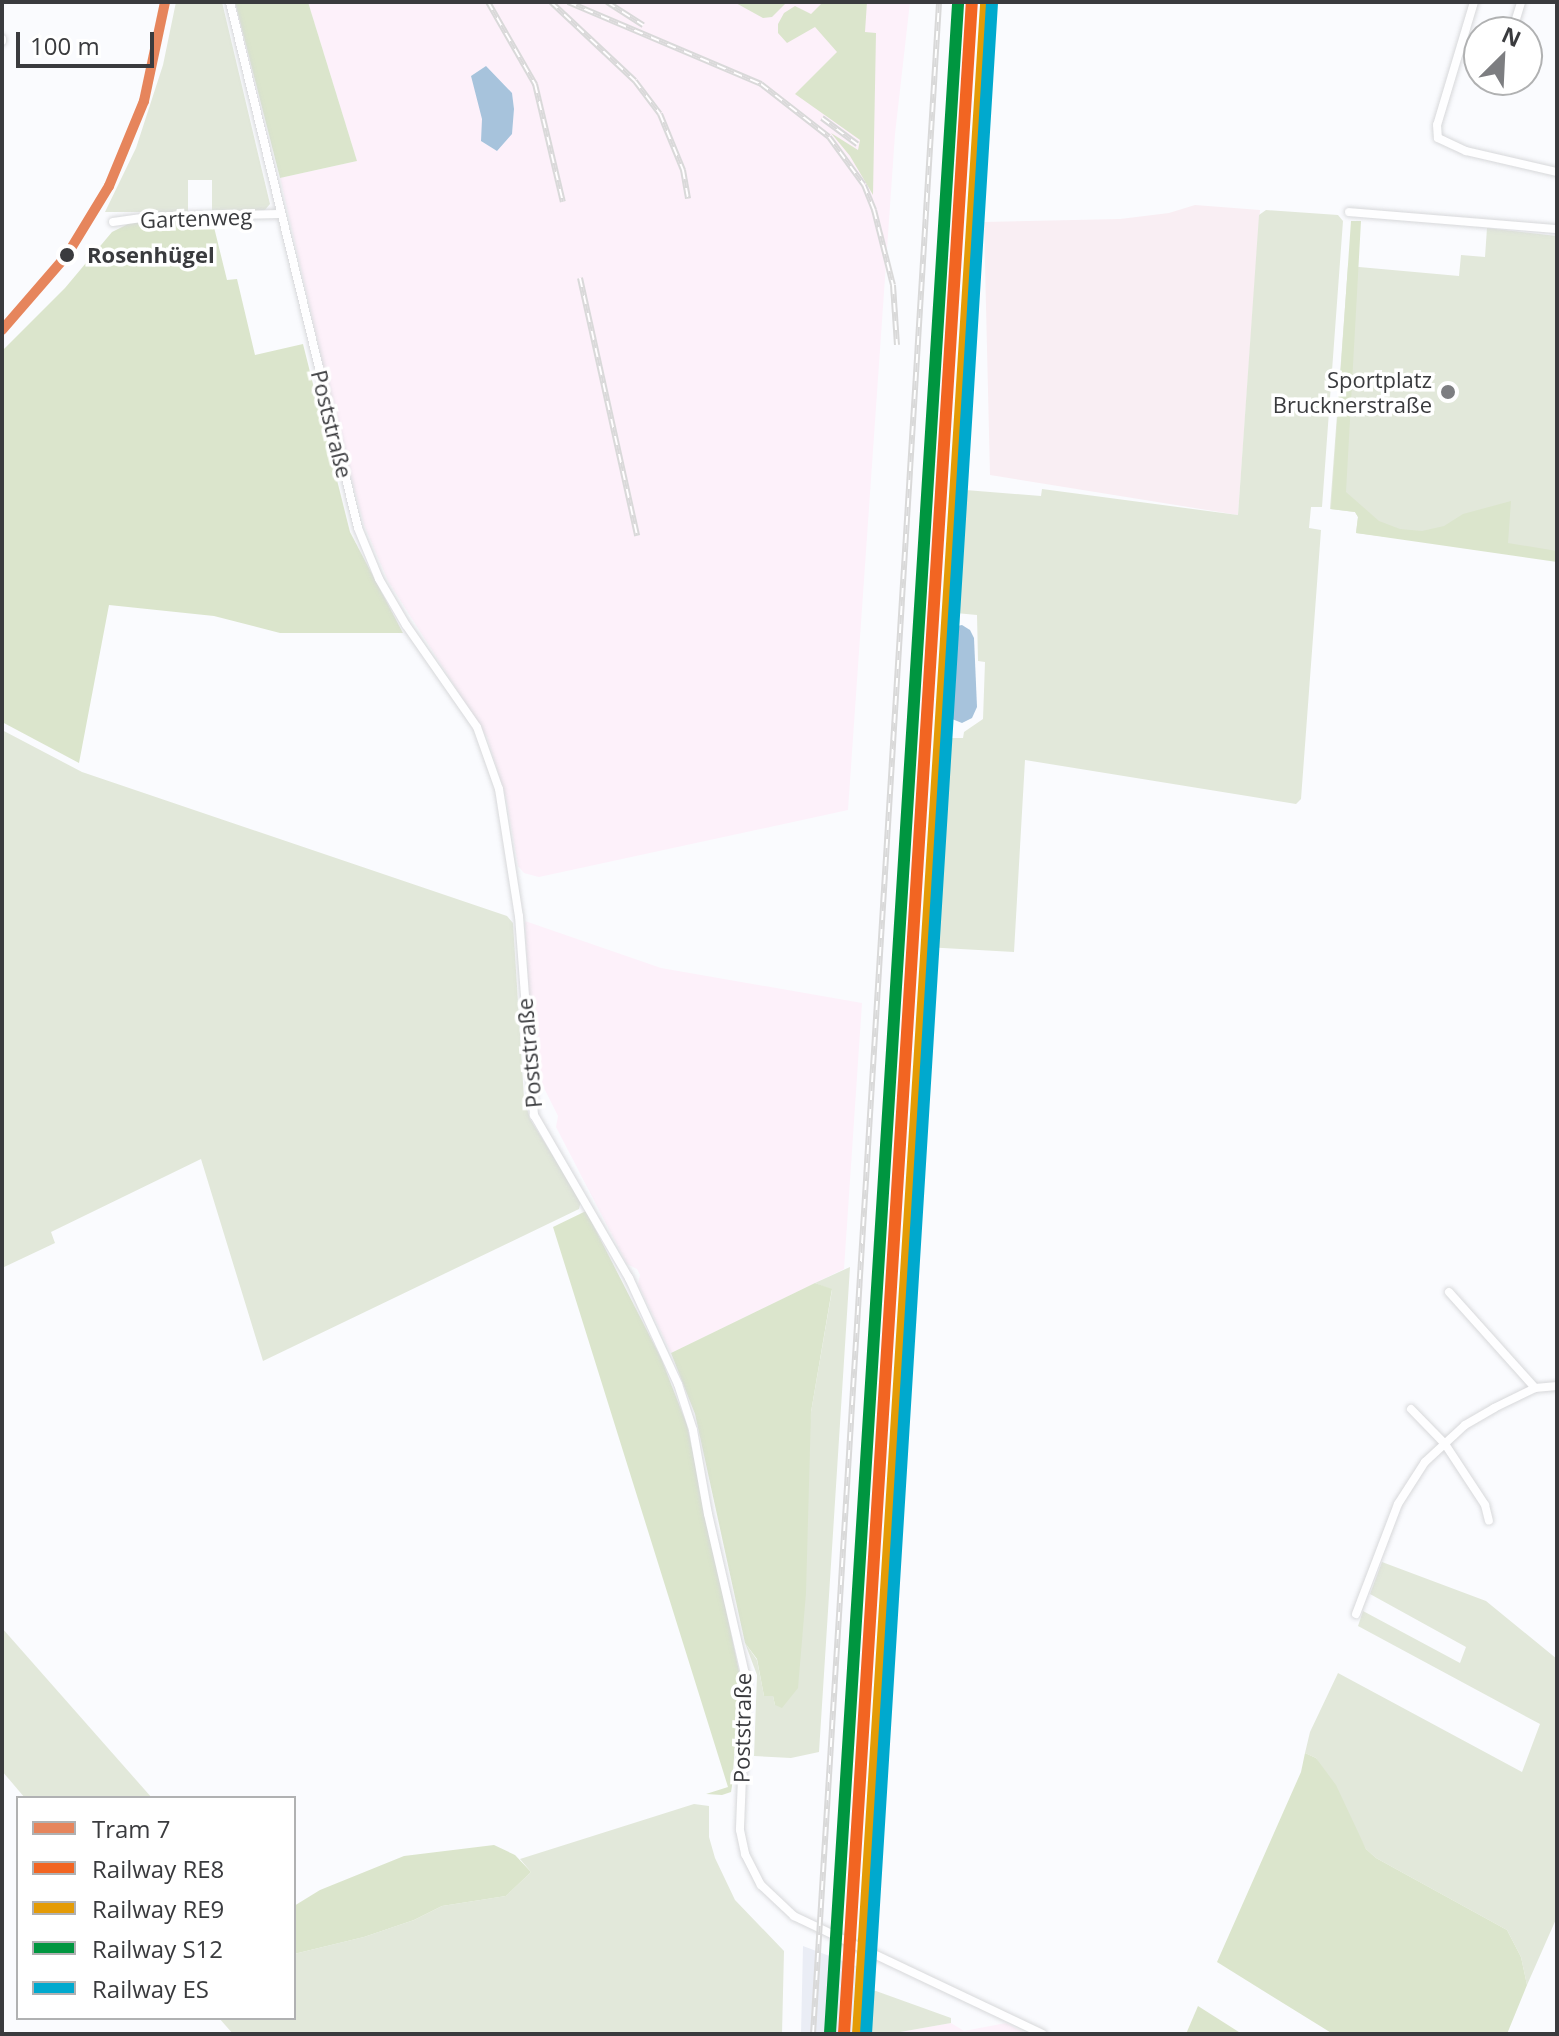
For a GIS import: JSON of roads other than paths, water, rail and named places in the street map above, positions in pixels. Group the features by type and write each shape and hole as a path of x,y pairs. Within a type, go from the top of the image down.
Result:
{"street":[{"name":"Poststraße","path":"230,2 358,528 379,579 399,613 477,727 499,789 519,916 529,1097 534,1115 629,1278 678,1384 693,1430 708,1514 746,1678 740,1830 745,1854 761,1885 794,1916 1042,2034"},
{"path":"1474,2 1437,125 1438,138 1466,151 1557,172"},
{"path":"1349,212 1557,229"},
{"name":"Gartenweg","path":"113,222 147,217 280,214"},
{"path":"1449,1292 1535,1388"},
{"path":"1356,1614 1398,1504 1417,1473 1465,1425 1535,1388 1557,1386"},
{"path":"1411,1409 1445,1444 1485,1505 1489,1521"}],"water":[{"path":"486,66 512,93 512,134 497,151 481,141 482,119 471,76"},
{"path":"962,625 970,630 974,638 977,707 972,718 962,723 947,717 943,706 946,633 952,627"}],"railway":[{"path":"488,2 535,84 563,202"},
{"path":"551,2 635,81 660,114 683,170 688,199"},
{"path":"568,2 761,84 829,137 864,185 874,210 893,285 897,345"},
{"path":"607,2 643,25"},
{"path":"813,2034 939,2"},
{"path":"822,118 857,144"},
{"path":"580,278 637,536"}],"tram line":[{"name":"7","path":"2,330 67,255 109,186 144,101 165,2"}],"rail line":[{"name":"S12","path":"830,2033 958,2"},
{"name":"RE8","path":"844,2034 972,2"},
{"name":"RE9","path":"858,2034 986,3"},
{"name":"ES","path":"866,2034 992,4"}],"place":[{"name":"Rosenhügel","path":"67,255"},
{"name":"Sportplatz Brucknerstraße","path":"1448,392"}]}
